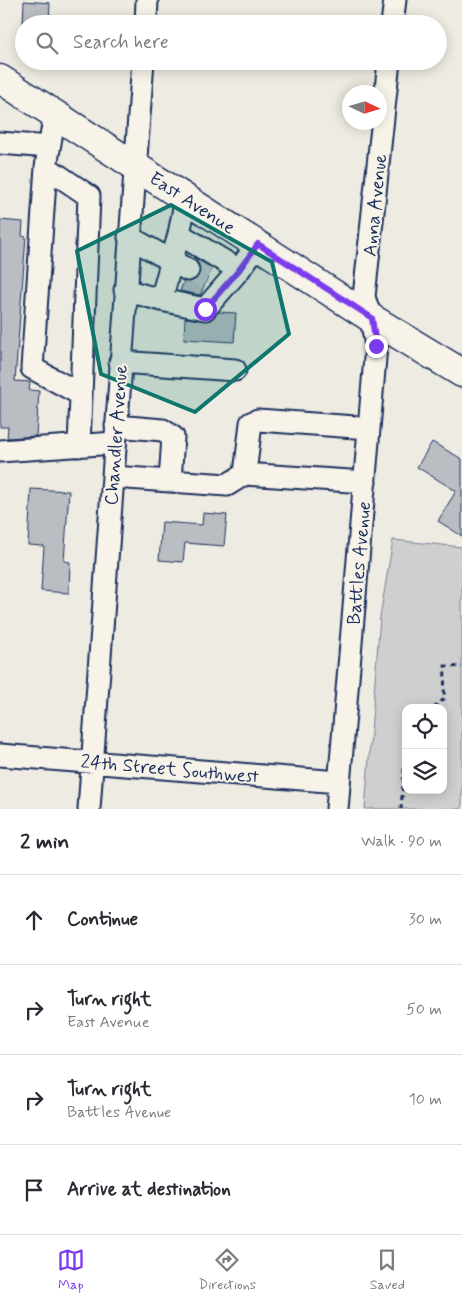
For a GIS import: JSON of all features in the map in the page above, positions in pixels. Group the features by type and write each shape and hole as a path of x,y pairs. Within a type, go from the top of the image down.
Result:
{"main road":[{"name":"East Avenue","path":"0,79 372,318 462,372"}],"street":[{"path":"146,15 147,0"},
{"path":"393,15 395,0"},
{"name":"Chandler Avenue","path":"89,809 142,70"},
{"name":"Anna Avenue","path":"372,318 364,296 388,70"},
{"path":"55,114 47,157 32,368 80,394"},
{"path":"0,143 47,157 89,196 78,446"},
{"path":"161,300 181,266 179,234 186,198"},
{"path":"179,234 239,270"},
{"path":"129,237 181,266"},
{"path":"125,290 205,309 215,284 239,270 258,244"},
{"name":"Battles Avenue","path":"337,809 376,346 372,318"},
{"path":"120,362 235,370"},
{"path":"245,474 251,422 258,420 369,428"},
{"path":"0,451 78,446 116,434 163,430 173,436 170,481"},
{"path":"113,477 227,486 245,474 365,482"},
{"name":"24th Street Southwest","path":"0,755 339,782"}],"path":[{"path":"438,704 444,699 445,666 462,667"},
{"path":"401,809 406,749"}],"highlighted area":[{"path":"171,205 272,262 289,334 195,412 101,374 77,251"}],"shaded area":[{"path":"393,540 462,547 462,809 365,809 380,617"}],"building":[{"path":"24,1 50,3 49,15 23,15"},
{"path":"0,220 23,222 22,236 26,237 15,381 30,382 29,390 39,391 36,436 7,438 8,427 0,427"},
{"path":"193,257 212,268 200,295 180,291 184,281 194,281 199,276 199,264"},
{"path":"219,312 236,313 234,342 184,339 185,318 209,321"},
{"path":"432,442 462,459 462,536 438,521 456,491 417,467"},
{"path":"31,489 69,491 64,561 70,562 69,593 41,591 44,546 28,545"},
{"path":"203,513 227,515 224,546 185,543 183,562 159,560 162,522 202,525"}],"tunnel":[{"path":"188,270 207,279"}],"route":[{"path":"205,309 239,270 258,244 372,318 376,346"}]}
